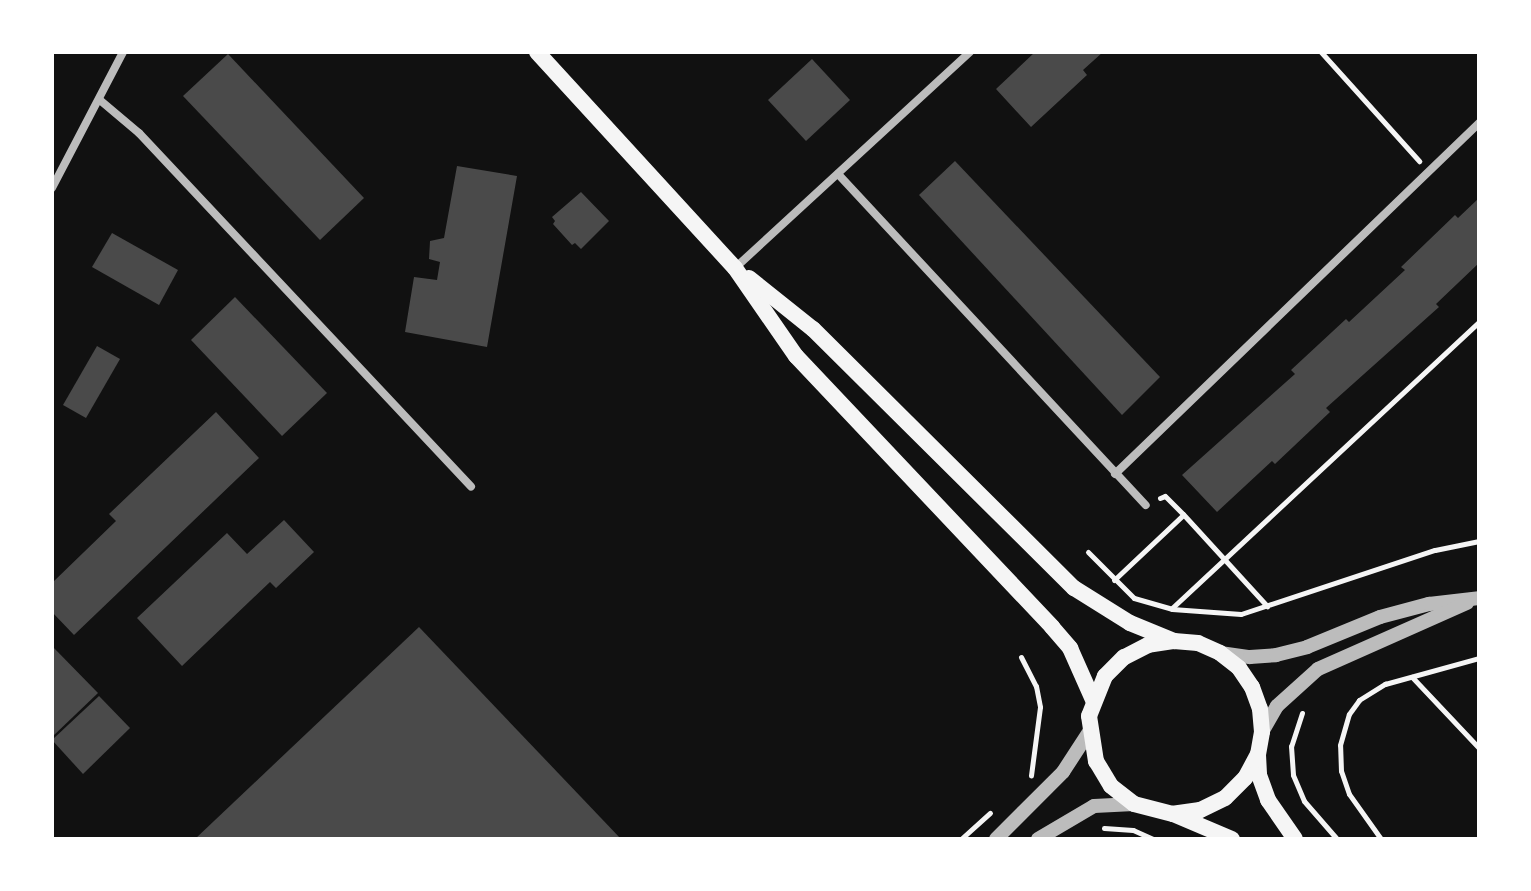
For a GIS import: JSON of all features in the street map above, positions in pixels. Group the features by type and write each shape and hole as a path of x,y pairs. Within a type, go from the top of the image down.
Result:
{"main road":[{"path":"537,52 735,268 796,356 1052,627 1070,648 1093,700"},
{"path":"735,268 813,329 1074,588 1130,623 1174,641"},
{"path":"1232,839 1173,814 1134,804 1111,786 1096,761 1089,732 1093,700 1105,676 1124,657 1148,645 1174,641 1198,643 1220,653 1239,668 1252,687 1260,709 1259,775 1268,800 1295,839"},
{"path":"1173,814 1200,810 1225,798 1245,778 1258,754"}],"street":[{"path":"52,188 101,101 123,52"},
{"path":"735,268 970,52"},
{"path":"101,101 139,133 471,487"},
{"path":"1115,474 1479,123"},
{"path":"838,174 1146,505"},
{"path":"1220,653 1250,657 1276,655 1307,647 1380,617 1429,604 1477,598"},
{"path":"1262,732 1277,706 1318,669 1441,617 1477,598"},
{"path":"996,839 1055,781 1089,732"},
{"path":"1038,839 1094,806 1134,804"}],"path":[{"path":"1321,52 1428,172"},
{"path":"1172,609 1479,322"},
{"path":"1146,505 1165,496 1267,606"},
{"path":"1114,580 1183,514"},
{"path":"1088,552 1134,598 1172,609 1241,614 1435,550 1479,541"},
{"path":"1021,657 1036,686 1040,707 1029,784"},
{"path":"1381,839 1349,794 1341,771 1340,745 1349,714 1359,700 1385,684 1479,658"},
{"path":"1412,677 1479,748"},
{"path":"1306,706 1293,732 1293,775 1304,801 1337,839"},
{"path":"1101,828 1133,830 1153,839"}],"building":[{"path":"1035,52 1103,52 1083,70 1087,75 1031,127 996,89"},
{"path":"228,54 364,198 320,240 183,96"},
{"path":"812,59 850,100 806,141 768,100"},
{"path":"955,161 1160,377 1122,415 919,195"},
{"path":"457,166 517,176 487,347 405,332 414,277 437,280 440,262 429,259 430,241 444,238"},
{"path":"581,192 609,221 581,249 575,243 572,245 553,224 555,221 552,217"},
{"path":"1479,198 1479,263 1436,304 1439,307 1326,408 1330,412 1275,464 1272,461 1217,512 1182,475 1295,374 1291,370 1346,319 1349,322 1405,270 1401,267 1455,215 1458,218"},
{"path":"112,233 178,270 159,305 92,267"},
{"path":"235,297 327,393 282,436 191,340"},
{"path":"97,346 120,359 86,418 63,405"},
{"path":"216,412 259,458 74,635 52,612 52,583 116,521 109,514"},
{"path":"284,520 314,552 276,588 270,582 182,666 137,618 227,533 247,554"},
{"path":"419,627 621,839 195,839"},
{"path":"52,646 98,693 52,737"},
{"path":"99,696 130,728 83,774 52,740"}]}
